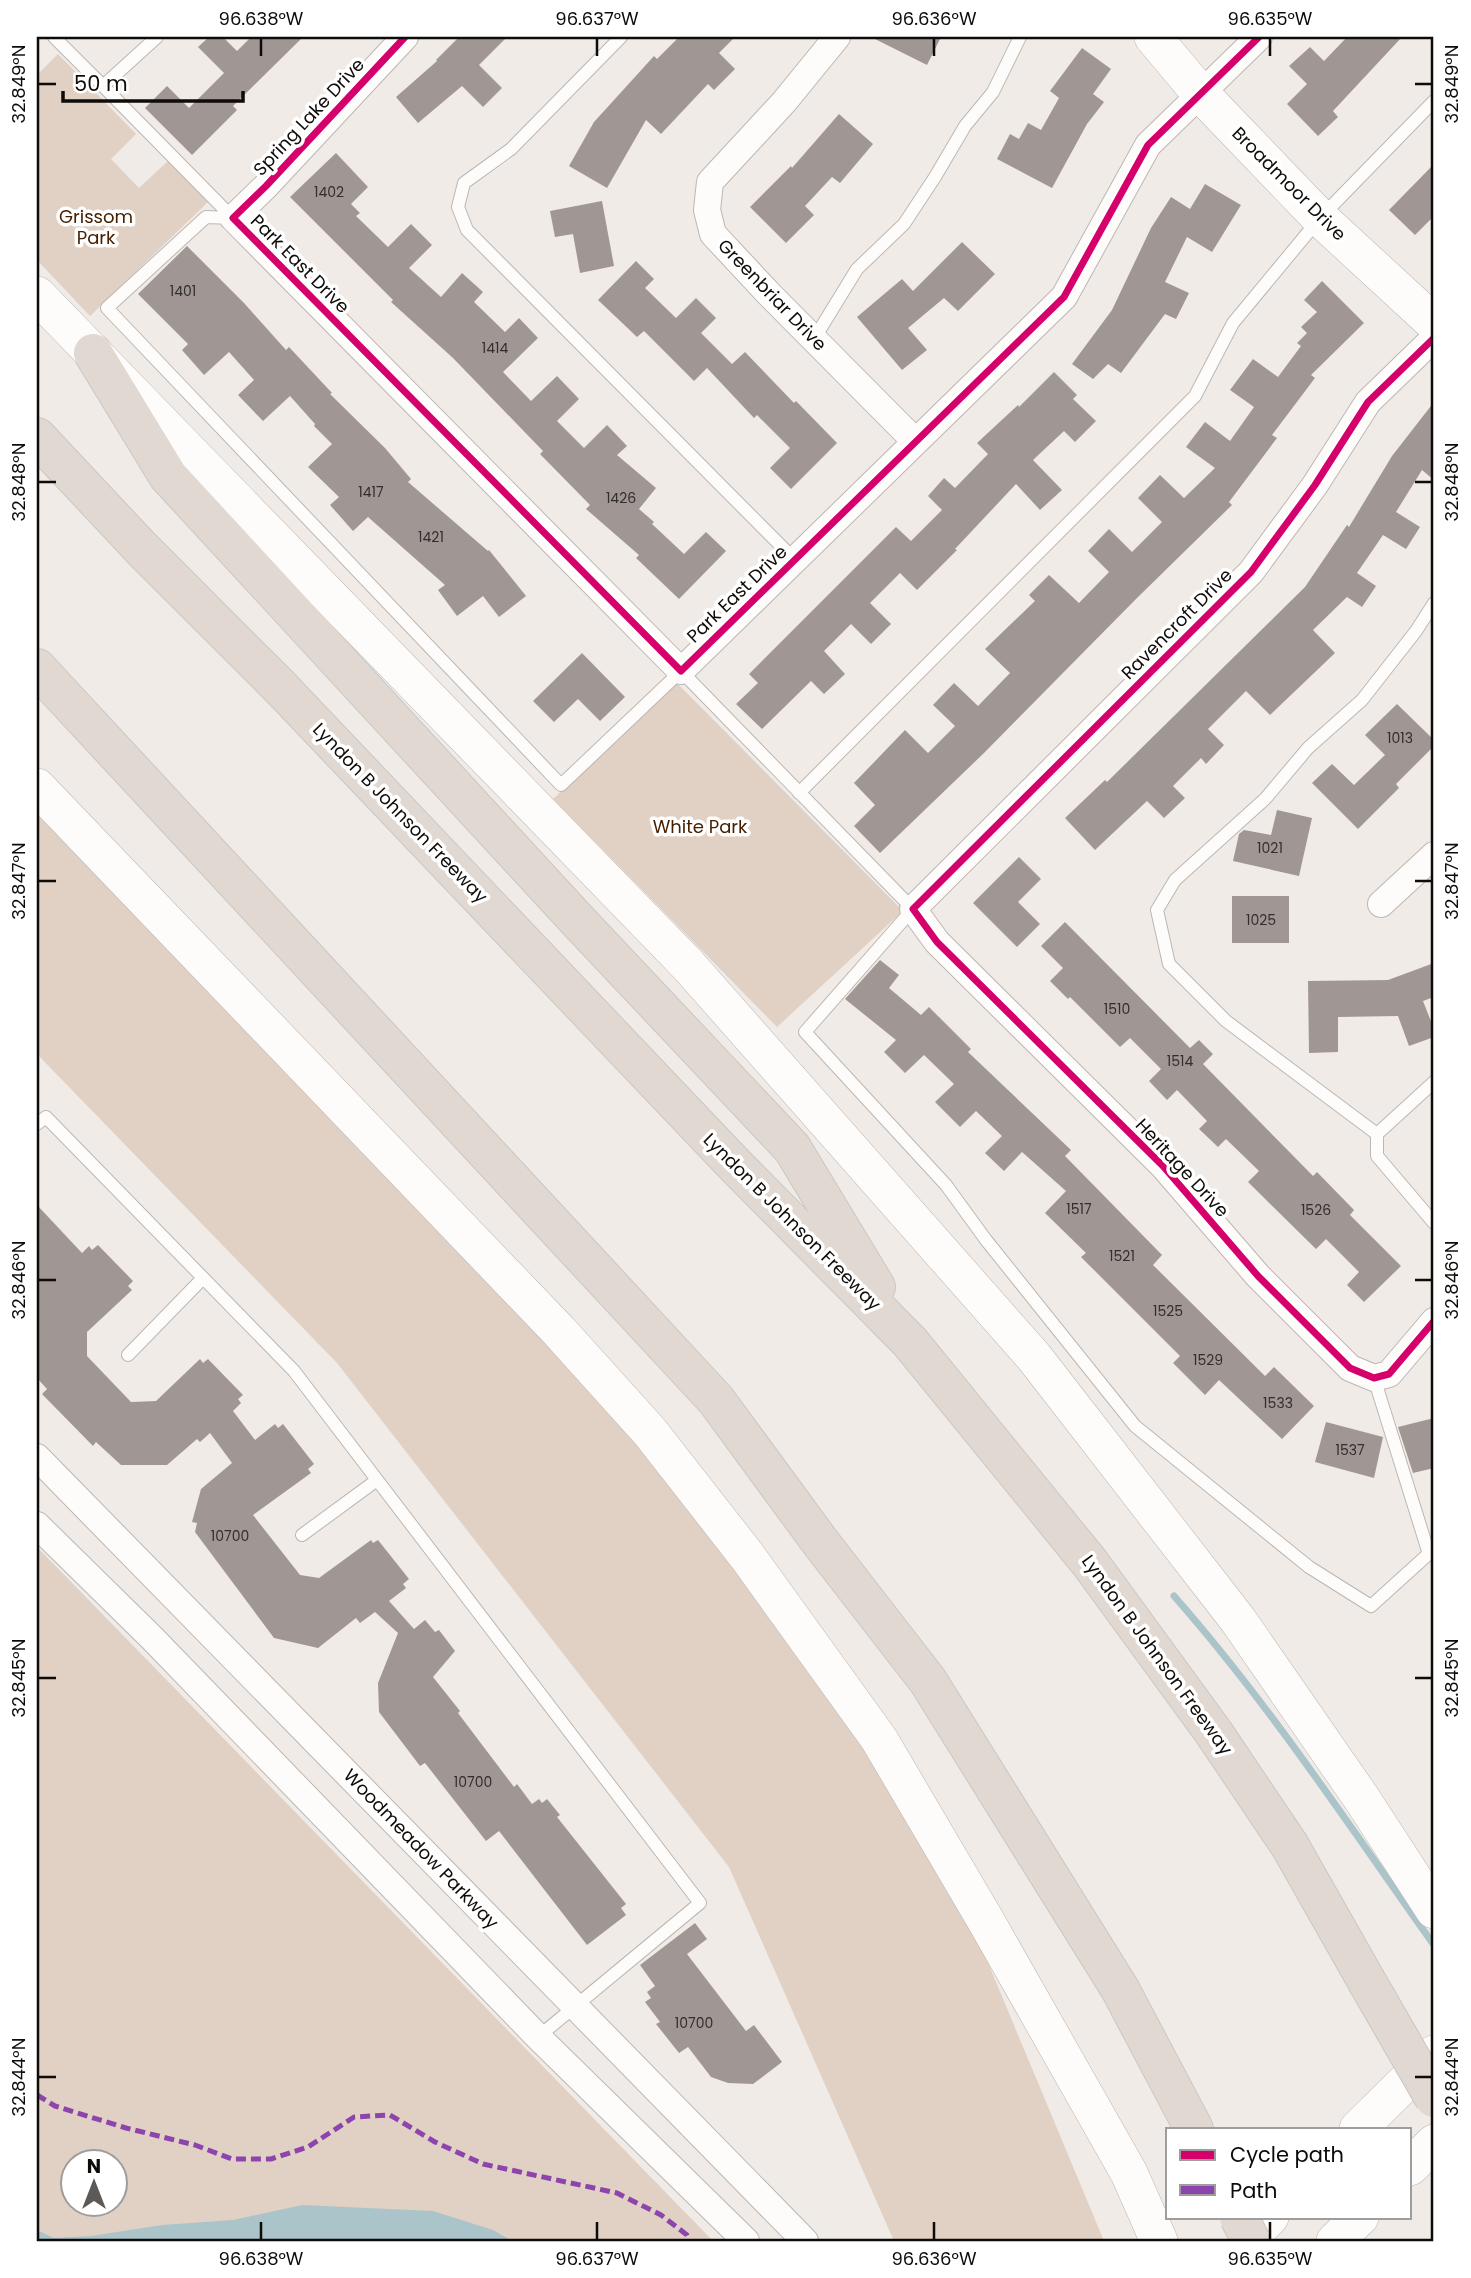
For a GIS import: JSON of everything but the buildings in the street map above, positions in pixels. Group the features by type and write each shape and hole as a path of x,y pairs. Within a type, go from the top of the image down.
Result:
{"highway":[{"path":"93,353 168,476 541,881 792,1148 910,1342"},
{"name":"Lyndon B Johnson Freeway","path":"37,437 142,549 281,688 732,1162 910,1342 1090,1563 1214,1733 1290,1846 1434,2098"},
{"path":"37,668 716,1400 928,1681 1120,1989 1194,2128"},
{"path":"1240,2218 1251,2241"}],"main road":[{"name":"Broadmoor Drive","path":"1153,37 1200,93 1320,218 1434,323"},
{"path":"37,295 688,965 1034,1357 1238,1620 1424,1886 1434,1910"},
{"path":"37,787 559,1331 650,1432 747,1556 886,1751 1129,2173 1159,2241"},
{"path":"1359,2128 1434,2054"},
{"path":"1412,2165 1434,2143"},
{"path":"1245,2241 1269,2218"},
{"path":"1335,2241 1359,2218"}],"street":[{"name":"Spring Lake Drive","path":"233,218 405,37"},
{"name":"Greenbriar Drive","path":"837,37 784,102 709,182 707,210 713,234 915,441"},
{"name":"Park East Drive","path":"233,218 681,671 1063,297 1148,145 1259,37"},
{"name":"Ravencroft Drive","path":"914,909 1251,572 1315,485 1368,402 1434,338"},
{"path":"1381,904 1434,855"},
{"name":"Heritage Drive","path":"914,909 937,942 1163,1166 1258,1276 1350,1368 1374,1378"},
{"path":"1374,1378 1389,1374 1434,1321"},
{"name":"Woodmeadow Parkway","path":"37,1457 805,2241"},
{"path":"37,1525 153,1639 538,2038 746,2241"}],"lane":[{"path":"54,37 233,218"},
{"path":"103,86 157,37"},
{"path":"621,37 511,149 464,183 458,207 467,230 795,560"},
{"path":"814,339 857,269 904,224 965,126 993,92 1020,37"},
{"path":"799,793 1195,396 1233,323 1320,218 1434,101"},
{"path":"233,218 206,217 107,309 561,785 681,671 914,909 805,1032 946,1185 1135,1426 1309,1567 1371,1606 1432,1552 1374,1378"},
{"path":"1377,1135 1226,1021 1169,964 1157,910 1175,880 1265,799 1307,748 1362,700 1416,631 1434,603"},
{"path":"1434,1082 1377,1135 1377,1156 1434,1223"},
{"path":"37,1124 46,1116 294,1371 700,1903 538,2038"},
{"path":"128,1355 203,1278"},
{"path":"302,1535 377,1480"}],"green space":[{"name":"Grissom Park","path":"58,54 136,134 111,159 139,188 168,161 208,202 90,316 37,260 37,75"},
{"name":"White Park","path":"677,683 903,911 777,1027 553,799"},
{"path":"37,776 619,1375 704,1472 890,1728 1104,2241 894,2241 729,1867 337,1363 37,1054"},
{"path":"37,1547 713,2241 37,2241"}],"water":[{"path":"302,2205 433,2211 493,2230 512,2241 37,2241 37,2230 54,2238 91,2236 162,2225 233,2220"}],"waterway":[{"path":"1174,1596 1276,1723 1434,1945"}],"marked path":[{"path":"37,2095 55,2106 126,2128 195,2145 232,2159 271,2159 308,2147 354,2117 390,2115 435,2142 483,2164 617,2193 661,2215 687,2235 690,2241"}],"cycle path":[{"path":"405,37 233,218 681,671 1064,297 1148,145 1259,37"},
{"path":"1434,338 1368,402 1315,485 1251,572 913,909 937,942 1163,1166 1258,1276 1350,1368 1374,1378 1389,1374 1434,1321"}]}
